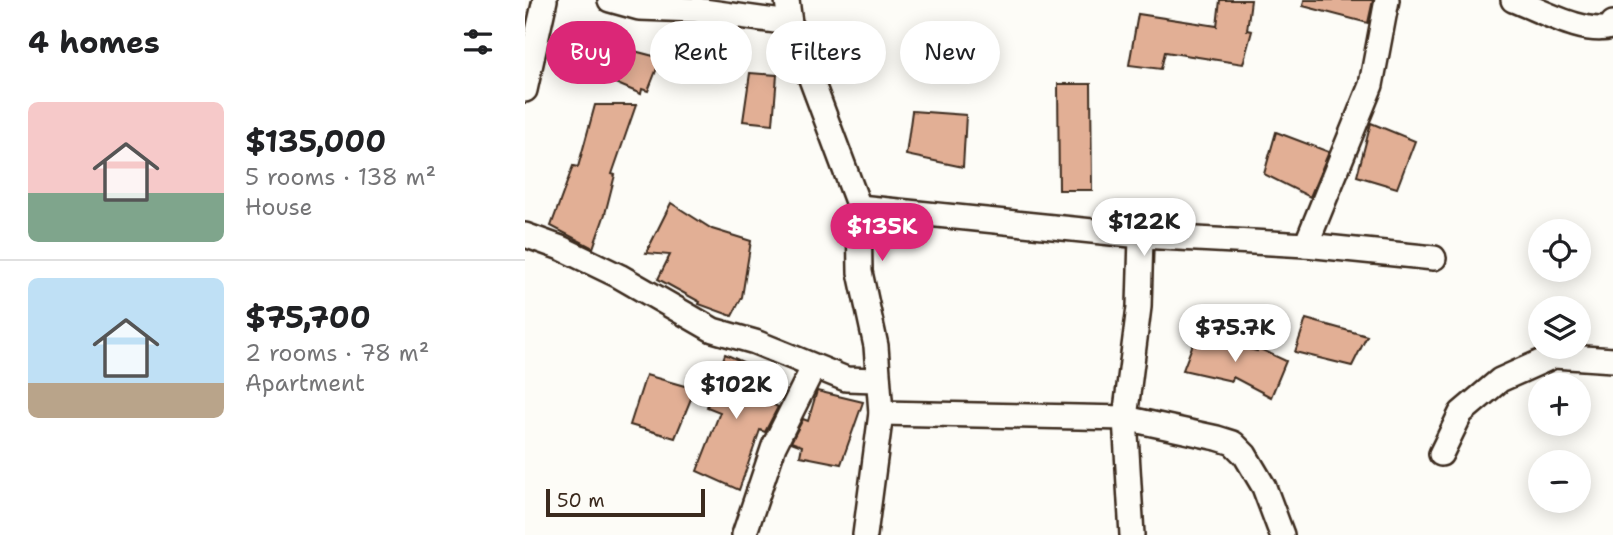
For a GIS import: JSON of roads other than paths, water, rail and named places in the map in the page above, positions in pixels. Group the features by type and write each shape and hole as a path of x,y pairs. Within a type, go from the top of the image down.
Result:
{"street":[{"path":"525,90 545,0"},
{"path":"610,0 639,8 696,10 776,21"},
{"path":"787,0 790,21"},
{"path":"1306,245 1371,85 1387,0"},
{"path":"1513,0 1582,28 1600,31 1612,29"},
{"path":"813,84 859,206 860,272 876,346 876,380 881,413 865,535"},
{"path":"859,206 1142,236 1306,245 1434,258"},
{"path":"525,235 561,248 619,276 713,330 755,342 813,368 846,379 876,380"},
{"path":"1132,535 1125,418 1139,307 1142,236"},
{"path":"1441,454 1461,413 1500,380 1554,356 1613,360"},
{"path":"744,535 774,446 813,368"},
{"path":"881,413 1125,418 1233,443 1245,455 1263,487 1282,535"}]}
